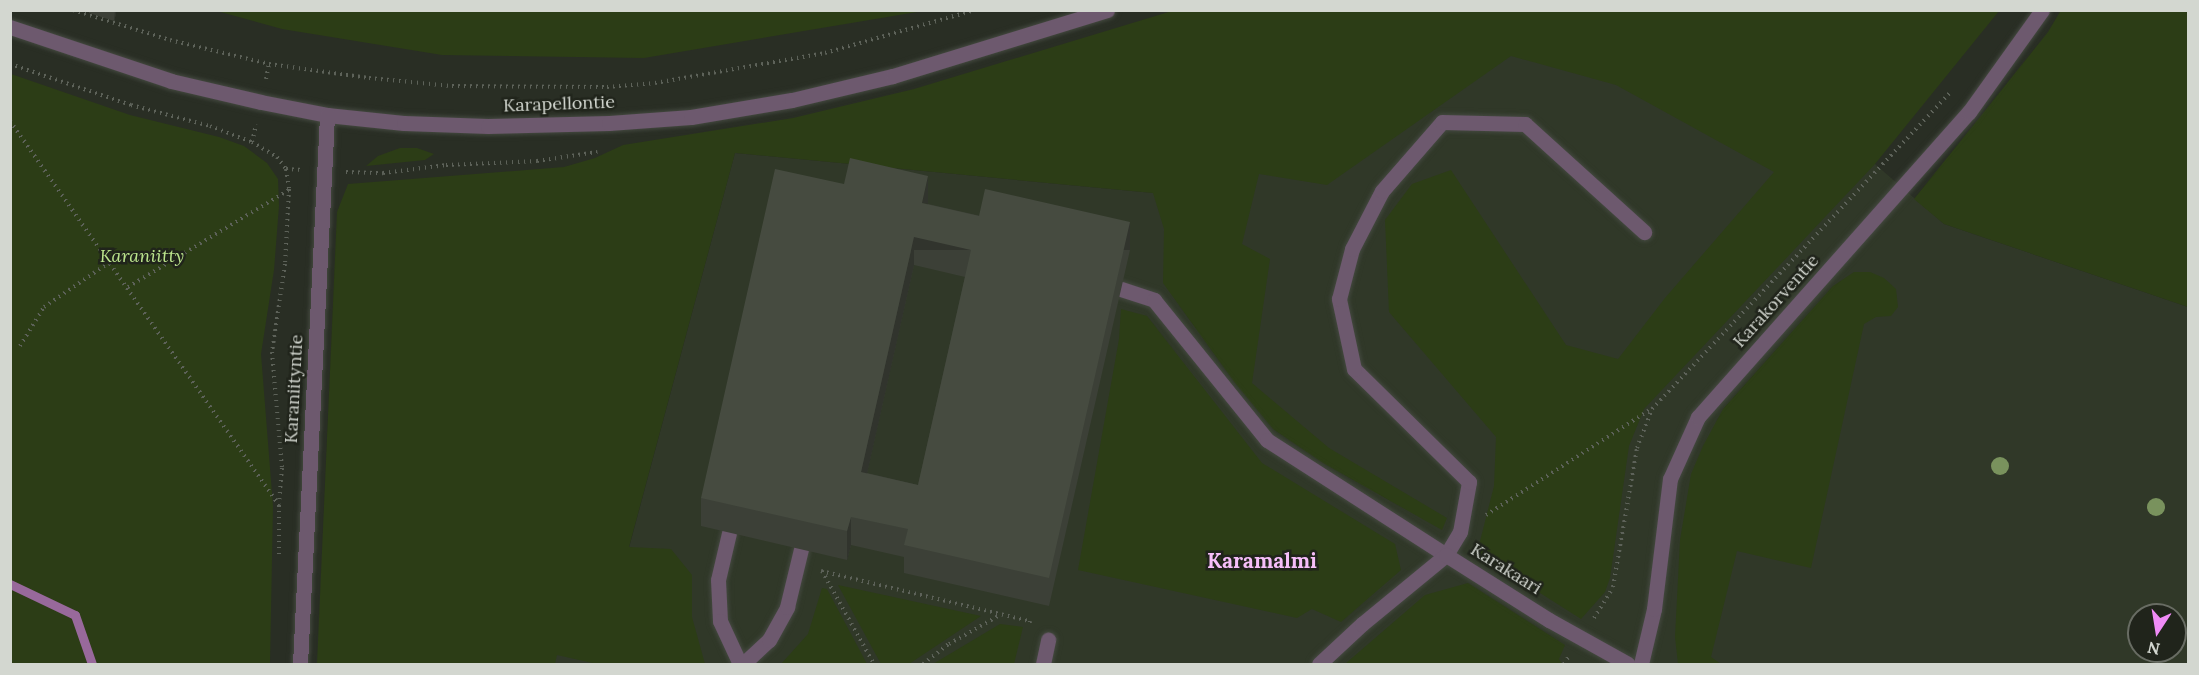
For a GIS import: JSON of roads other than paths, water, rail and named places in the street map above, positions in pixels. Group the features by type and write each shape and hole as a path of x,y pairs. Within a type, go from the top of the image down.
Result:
{"street":[{"name":"Karapellontie","path":"10,27 171,81 261,102 327,115 404,123 488,126 609,123 691,117 792,100 893,76 1107,10"},
{"name":"Karakorventie","path":"1641,664 1654,609 1670,479 1698,417 1969,111 2042,10"},
{"name":"Karaniityntie","path":"300,664 327,115"},
{"path":"1121,290 1154,300 1267,440 1446,555 1460,532 1469,482 1354,369 1339,299 1353,249 1382,191 1442,122 1525,124 1644,232"},
{"path":"729,533 718,580 720,621 742,664 770,640 788,607 801,549"},
{"name":"Karakaari","path":"1319,664 1362,624 1446,555 1549,620 1628,664"},
{"path":"1043,664 1048,640"}],"waterway":[{"path":"10,584 75,615 92,664"}],"district":[{"name":"Karamalmi","path":"1262,561"}],"park label":[{"name":"Karaniitty","path":"142,256"}]}
